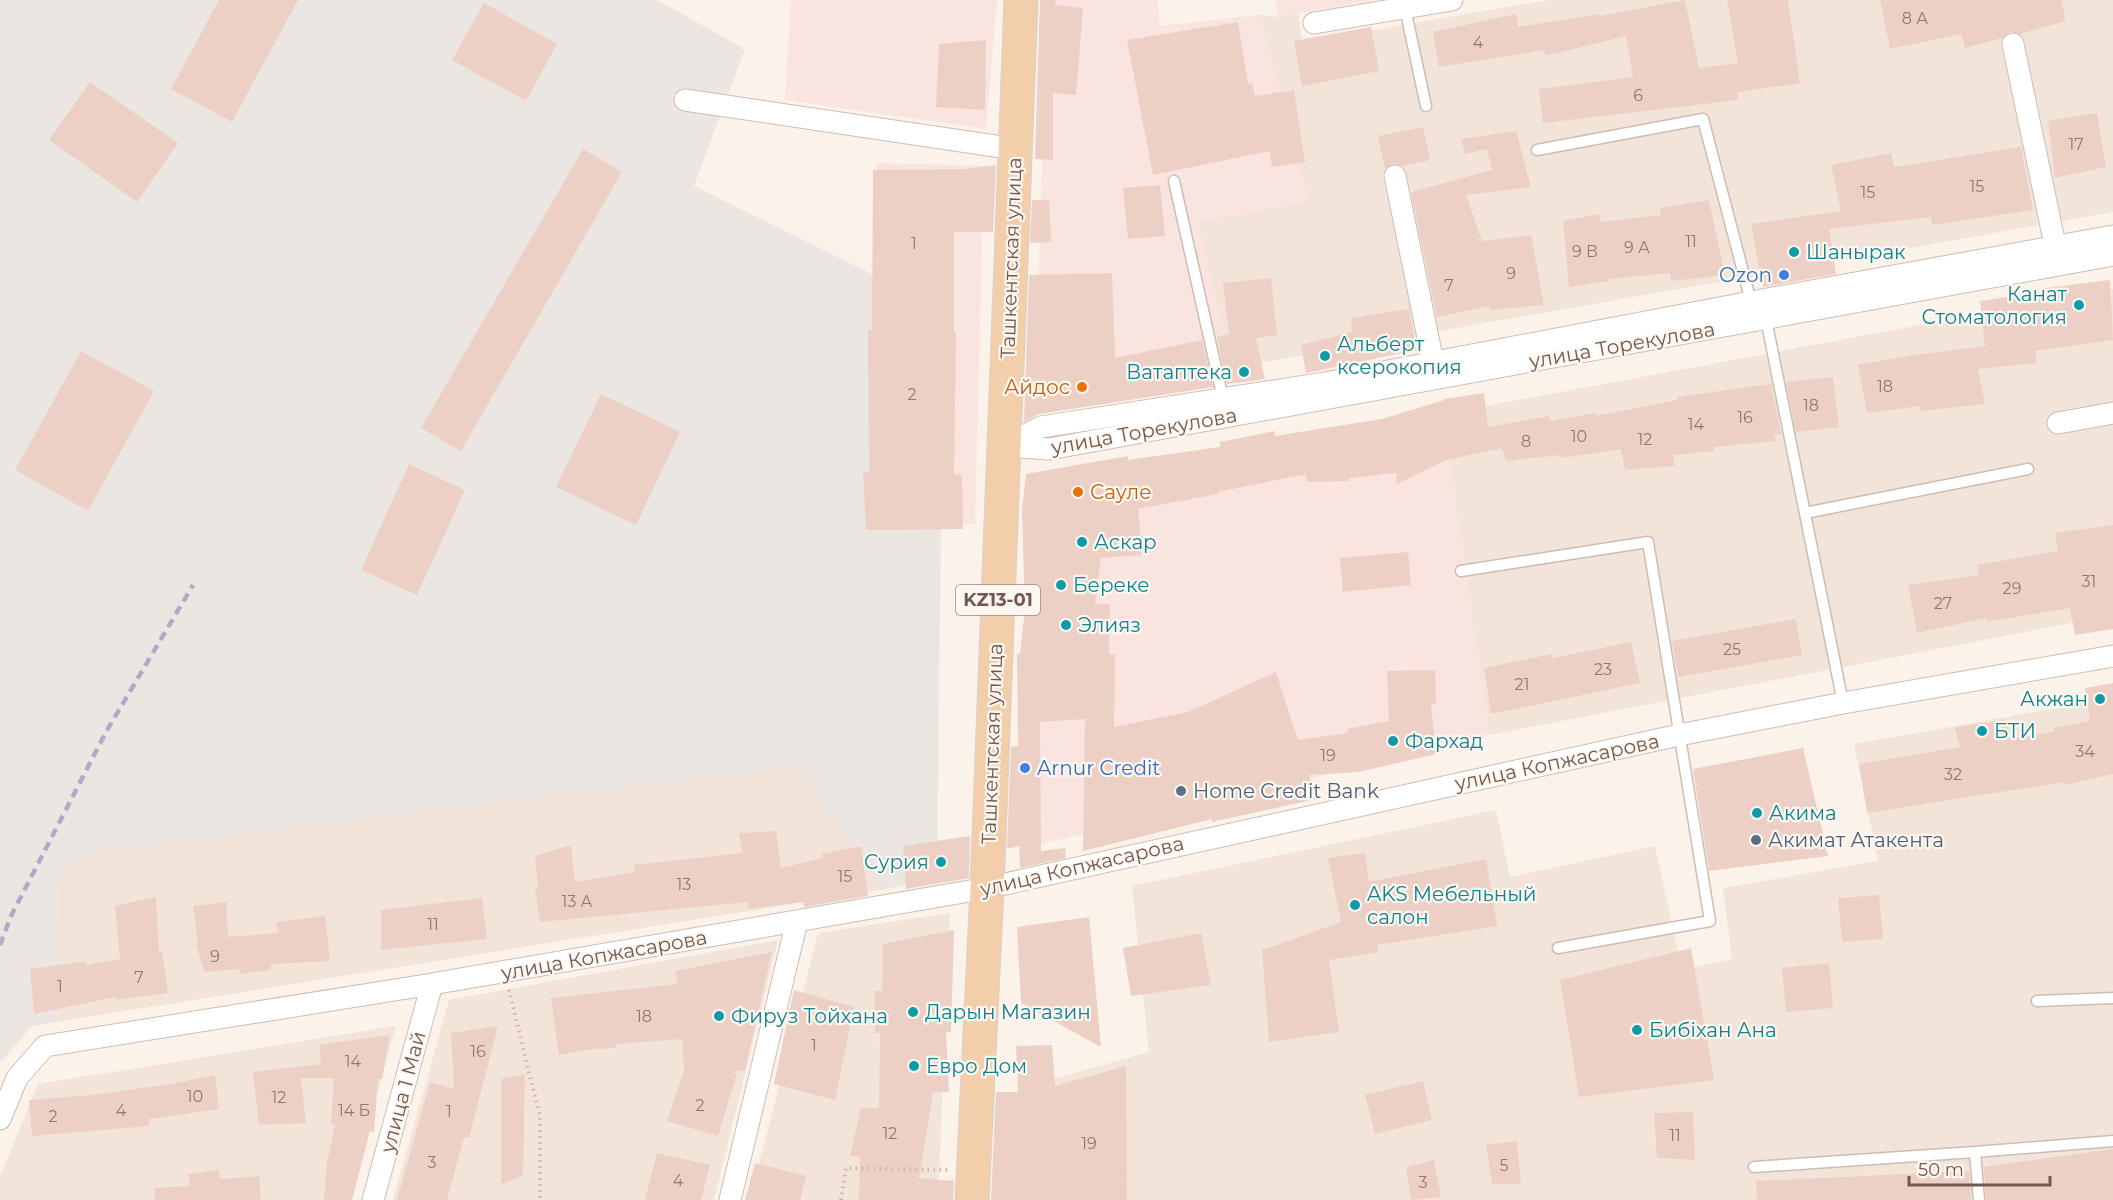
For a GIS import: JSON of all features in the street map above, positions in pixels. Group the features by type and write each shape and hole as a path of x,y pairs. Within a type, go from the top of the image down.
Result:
{"main road":[{"name":"Ташкентская улица","path":"973,1185 987,888 1021,0"}],"street":[{"path":"1314,23 1452,0"},
{"path":"2013,44 2055,245"},
{"path":"685,100 1015,149"},
{"path":"1395,176 1433,362"},
{"name":"улица Торекулова","path":"1004,446 1041,427 1324,383 2113,236"},
{"name":"улица Торекулова","path":"1004,446 1049,449 2113,255"},
{"path":"2058,423 2113,413"},
{"name":"улица Копжасарова","path":"0,1119 17,1078 45,1046 504,972 987,888 1679,735 1843,703 2113,656"},
{"path":"730,1200 797,921"},
{"name":"улица 1 Май","path":"373,1200 432,984"}],"lane":[{"path":"1405,8 1425,106"},
{"path":"1537,150 1703,119 1751,302"},
{"path":"1174,181 1223,399"},
{"path":"1766,319 1843,703"},
{"path":"1805,513 2028,469"},
{"path":"1461,571 1648,542 1710,921 1558,948"},
{"path":"2037,1001 2113,998"},
{"path":"1754,1167 2113,1141"},
{"path":"1975,1152 1979,1200"}],"path":[{"path":"504,972 540,1117 540,1200"},
{"path":"841,1200 846,1168 973,1185"}],"shaded area":[{"path":"0,0 657,0 745,49 694,186 874,275 941,523 937,878 886,889 795,767 84,853 58,876 56,1022 32,1026 0,1063"},
{"path":"791,0 997,0 986,129 785,100"},
{"path":"1047,0 1158,0 1159,26 1260,15 1308,202 1198,222 1231,368 1035,401"},
{"path":"1275,0 1373,0 1278,17"},
{"path":"1550,0 2113,0 2113,212 1231,368 1198,222 1308,201 1260,15 1278,17 1298,13 1302,42"},
{"path":"877,163 984,166 975,524 868,521"},
{"path":"2113,289 2113,615 1489,735 1443,414"},
{"path":"1443,414 1489,735 1032,846 1054,482"},
{"path":"2113,698 2113,1198 2086,1200 1028,1200 1032,1085 1149,1052 1132,886 1496,810 1510,877 1655,846 1682,970 1732,959 1723,888 1878,861 1854,744"},
{"path":"795,767 886,889 56,1022 58,875 84,853"},
{"path":"950,913 938,1200 750,1200 818,933"},
{"path":"778,940 714,1200 393,1200 449,1000"},
{"path":"396,1026 348,1200 0,1200 0,1177 38,1084"}],"building":[{"path":"219,0 298,0 232,122 171,89"},
{"path":"1040,0 1056,0 1055,5 1083,8 1076,95 1053,93 1053,160 1035,159"},
{"path":"1685,0 1699,68 1738,63 1727,0 1788,0 1800,83 1737,92 1738,100 1543,123 1539,89 1633,77 1626,36 1545,56 1544,50 1439,67 1433,32 1516,14 1518,27 1600,14 1600,16"},
{"path":"1880,0 2061,0 2066,21 2020,34 2010,32 2002,38 1965,48 1961,34 1890,49"},
{"path":"484,3 557,44 526,101 452,60"},
{"path":"1238,22 1248,84 1252,83 1255,96 1294,90 1305,162 1272,167 1270,151 1153,175 1127,40"},
{"path":"1371,27 1379,71 1302,86 1294,41"},
{"path":"986,40 985,110 936,107 939,44"},
{"path":"90,82 178,143 137,202 49,140"},
{"path":"2097,113 2106,167 2055,178 2048,121"},
{"path":"1423,127 1430,160 1402,166 1393,163 1385,169 1378,136"},
{"path":"1516,131 1531,187 1466,195 1482,241 1531,235 1544,305 1490,310 1489,306 1437,317 1411,192 1492,170 1487,149 1465,154 1461,139"},
{"path":"2021,147 2033,210 1932,225 1931,217 1829,229 1836,274 1763,287 1751,224 1841,211 1831,165 1891,153 1894,167"},
{"path":"583,149 622,172 461,451 421,428"},
{"path":"996,165 993,232 954,232 954,332 956,332 954,474 962,475 963,529 866,530 863,472 869,472 868,330 872,330 873,170 963,169"},
{"path":"1160,185 1165,236 1128,239 1123,188"},
{"path":"1032,200 1049,200 1051,242 1030,243"},
{"path":"1709,200 1725,275 1671,281 1670,273 1608,279 1608,281 1569,287 1563,221 1599,214 1600,222 1661,215 1660,208"},
{"path":"1112,273 1115,358 1202,340 1213,387 1039,414 1024,422 1029,275"},
{"path":"1271,278 1277,335 1256,338 1265,379 1227,384 1217,337 1229,334 1223,283"},
{"path":"2110,280 2113,340 2035,351 2037,363 1978,369 1985,404 1921,411 1920,406 1867,413 1858,365 1985,346 1980,301 2046,291 2046,288"},
{"path":"1409,309 1417,350 1306,373 1301,345 1352,332 1351,318"},
{"path":"81,351 154,391 88,511 15,470"},
{"path":"1833,377 1839,427 1796,432 1786,382"},
{"path":"1771,384 1781,434 1774,434 1776,441 1714,447 1715,451 1673,455 1675,466 1625,470 1621,449 1562,458 1561,455 1506,461 1502,448 1446,460 1397,484 1396,473 1349,478 1350,481 1307,482 1306,474 1138,509 1142,555 1101,558 1095,604 1110,604 1109,654 1115,654 1114,727 1188,712 1276,672 1298,740 1348,733 1347,729 1389,721 1387,671 1435,670 1436,704 1431,704 1436,754 1359,772 1309,775 1316,799 1212,822 1212,819 1083,851 1085,719 1040,722 1041,851 1065,848 1066,858 1020,868 1019,846 1007,849 1011,747 1018,746 1017,654 1020,654 1025,608 1022,510 1026,474 1128,456 1128,460 1220,447 1220,442 1275,431 1275,436 1382,419 1444,399 1484,393 1488,427 1549,416 1550,421 1596,413 1596,416 1677,400 1677,397"},
{"path":"601,394 680,432 636,525 556,487"},
{"path":"409,464 465,490 417,595 361,570"},
{"path":"2113,525 2113,629 2075,635 2070,608 1987,622 1986,618 1917,633 1908,585 1979,575 1977,565 2058,551 2055,533"},
{"path":"1408,552 1411,585 1343,592 1340,558"},
{"path":"1796,619 1802,655 1678,677 1672,641"},
{"path":"1631,642 1640,683 1491,714 1484,668 1552,654 1553,658"},
{"path":"2113,683 2113,774 2065,785 2065,782 1867,813 1859,764 1960,747 1955,728 2007,719 2010,739 2054,732 2053,728 2090,721 2085,688"},
{"name":"Акима","path":"1803,748 1828,856 1709,871 1693,769"},
{"path":"776,831 781,868 823,858 822,854 861,846 868,896 804,907 803,902 749,909 748,902 540,922 535,888 538,888 535,856 571,845 575,882 635,872 634,865 742,853 739,833"},
{"name":"Сурия","path":"970,836 969,878 906,889 903,846"},
{"path":"1365,853 1369,882 1486,859 1497,926 1377,945 1378,952 1329,960 1339,1032 1269,1042 1262,950 1341,922 1328,858"},
{"path":"1879,895 1883,939 1842,942 1838,898"},
{"path":"156,897 159,952 162,952 168,993 115,1000 115,997 34,1014 30,969 86,961 86,965 120,959 115,906"},
{"path":"482,898 487,939 381,950 381,910"},
{"path":"226,902 228,937 278,933 276,922 325,916 330,961 271,964 271,970 240,974 239,969 204,972 196,943 198,943 193,906"},
{"path":"1089,917 1101,1047 1021,1003 1017,927"},
{"path":"954,930 951,1032 946,1032 949,1092 933,1092 919,1178 954,1181 953,1200 859,1200 860,1157 850,1156 861,1108 879,1108 880,1033 875,1033 875,991 882,991 883,944"},
{"path":"1201,933 1211,985 1131,996 1123,948"},
{"name":"Бибіхан Ана","path":"1691,948 1714,1080 1579,1097 1560,980"},
{"path":"772,952 745,1071 738,1070 718,1136 667,1121 684,1071 682,1039 616,1044 617,1048 592,1049 559,1055 551,998 677,984 676,971"},
{"path":"1829,963 1833,1008 1786,1012 1782,968"},
{"path":"794,990 854,1007 835,1100 774,1084"},
{"path":"498,1026 469,1138 464,1137 447,1200 397,1200 430,1082 454,1089 451,1033"},
{"path":"390,1035 382,1079 378,1079 374,1132 370,1131 352,1200 324,1200 327,1163 335,1125 331,1125 334,1078 301,1078 306,1123 259,1125 253,1072 321,1064 319,1045"},
{"path":"1052,1045 1055,1086 1126,1066 1127,1200 991,1200 996,1092 1018,1092 1016,1046"},
{"path":"525,1074 523,1176 501,1184 501,1079"},
{"path":"215,1075 219,1109 149,1119 149,1126 32,1136 29,1100 92,1095 171,1084"},
{"path":"1423,1081 1432,1120 1375,1134 1365,1095"},
{"path":"1693,1112 1695,1160 1657,1158 1654,1113"},
{"path":"1517,1141 1521,1184 1492,1184 1486,1145"},
{"path":"2113,1149 2113,1200 1986,1200 1984,1167"},
{"path":"657,1153 710,1165 701,1200 645,1200"},
{"path":"1434,1160 1441,1197 1411,1200 1406,1167"},
{"path":"755,1163 806,1176 800,1200 745,1200"},
{"path":"219,1170 220,1179 259,1176 261,1200 155,1200 155,1188 190,1186 188,1174"},
{"path":"1969,1171 1971,1200 1757,1200 1756,1181"}],"railway":[{"path":"0,945 11,916 106,732 193,585"}],"place":[{"name":"Шанырак","path":"1794,252"},
{"name":"Ozon","path":"1784,275"},
{"name":"Канат Стоматология","path":"2079,305"},
{"name":"Альберт ксерокопия","path":"1325,356"},
{"name":"Ватаптека","path":"1244,372"},
{"name":"Айдос","path":"1082,387"},
{"name":"Сауле","path":"1078,492"},
{"name":"Аскар","path":"1082,542"},
{"name":"Береке","path":"1061,585"},
{"name":"Элияз","path":"1066,625"},
{"name":"Акжан","path":"2100,699"},
{"name":"БТИ","path":"1982,731"},
{"name":"Фархад","path":"1393,741"},
{"name":"Arnur Credit","path":"1025,768"},
{"name":"Home Credit Bank","path":"1181,791"},
{"name":"Акима","path":"1757,813"},
{"name":"Акимат Атакента","path":"1756,840"},
{"name":"Сурия","path":"941,862"},
{"name":"AKS Мебельный салон","path":"1355,905"},
{"name":"Дарын Магазин","path":"913,1012"},
{"name":"Фируз Тойхана","path":"719,1016"},
{"name":"Бибіхан Ана","path":"1637,1030"},
{"name":"Евро Дом","path":"914,1066"}]}
